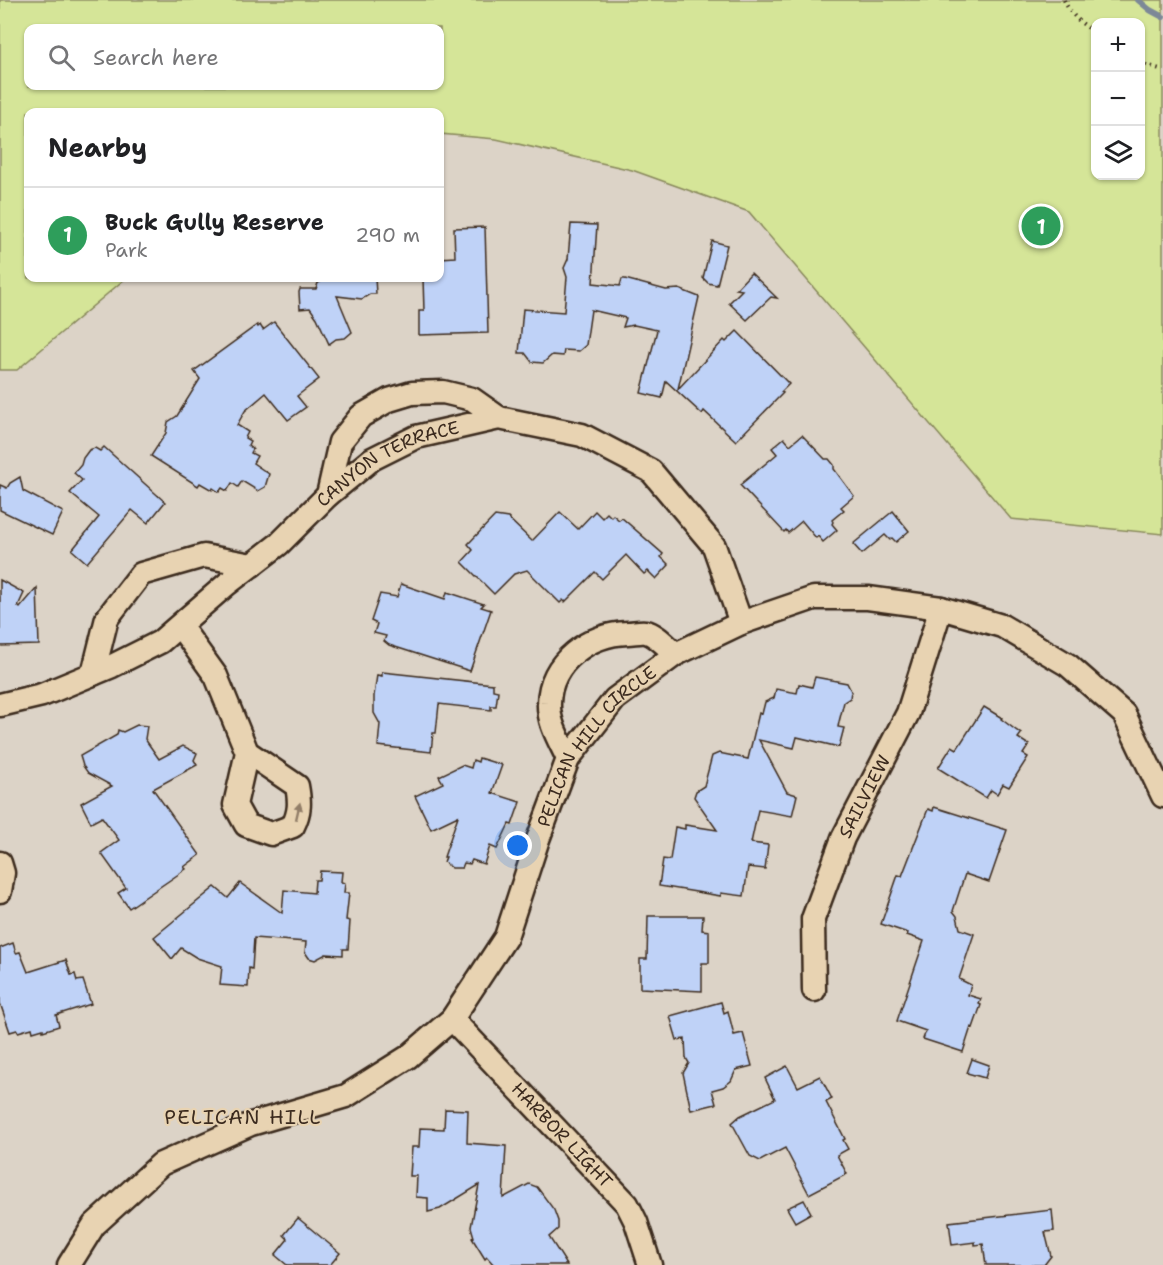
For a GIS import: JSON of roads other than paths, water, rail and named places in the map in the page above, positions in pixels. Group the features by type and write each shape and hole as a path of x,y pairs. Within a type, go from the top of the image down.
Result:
{"street":[{"path":"328,495 340,442 361,416 389,400 412,393 443,392 472,399 499,418"},
{"name":"CANYON TERRACE","path":"0,705 42,695 160,642 279,544 328,495 372,459 416,437 499,418 582,435 651,471 714,546 741,623"},
{"path":"93,674 107,618 141,574 204,556 252,565"},
{"name":"PELICAN HILL CIRCLE","path":"69,1265 94,1226 160,1164 251,1124 346,1096 408,1057 452,1019 506,937 537,842 568,759 615,699 676,654 741,623 814,598 868,598 941,608 1002,626 1068,665 1124,714 1163,795"},
{"name":"SAILVIEW","path":"813,990 813,919 843,838 908,713 941,608"},
{"path":"180,626 216,676 247,752"},
{"path":"568,759 552,723 549,702 554,680 567,658 586,643 614,634 647,632 676,654"},
{"path":"0,863 3,873 0,891"},
{"name":"HARBOR LIGHT","path":"452,1019 627,1204 636,1222 650,1265"}],"waterway":[{"path":"1138,0 1163,17"}],"place":[{"name":"Buck Gully Reserve","path":"1041,226"}],"district":[{"name":"PELICAN HILL","path":"243,1117"}]}
